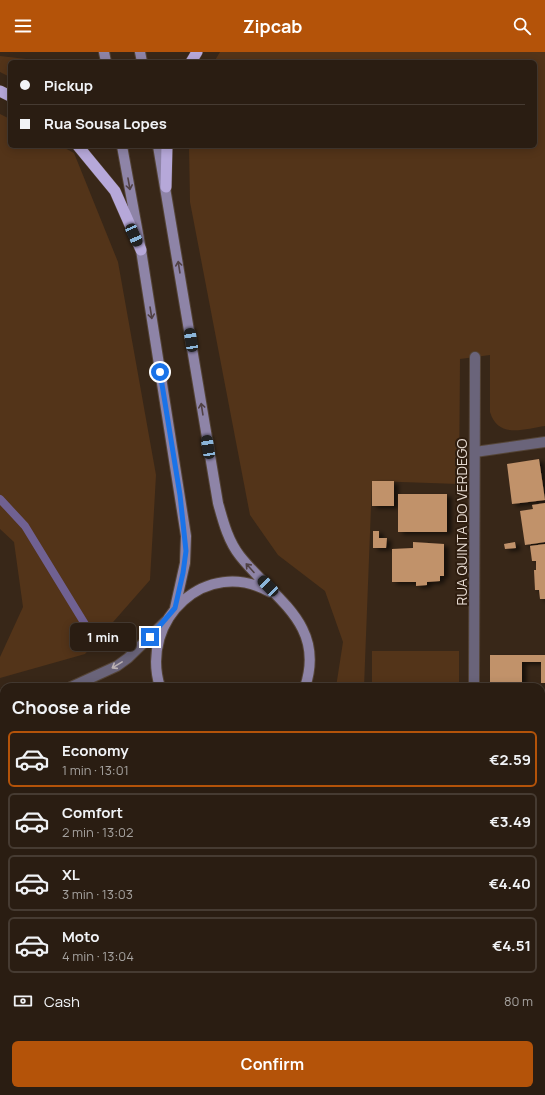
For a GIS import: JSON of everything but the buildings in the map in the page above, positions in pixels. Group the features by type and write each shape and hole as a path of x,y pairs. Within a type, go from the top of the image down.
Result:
{"highway":[{"path":"80,148 115,191 141,250"},
{"path":"166,187 167,148"}],"main road":[{"path":"122,148 141,250 186,536 185,563 175,608"},
{"path":"158,148 208,447 220,510 230,540 239,555 292,611 304,630 310,658 306,683"},
{"path":"159,683 156,670 157,642 166,620 175,608 197,591 224,583 252,585 277,596"}],"street":[{"name":"RUA QUINTA DO VERDEGO","path":"474,683 475,357"},
{"path":"475,452 545,442"},
{"path":"81,683 117,666 128,658 166,620"}],"shaded area":[{"path":"220,52 545,52 545,426 513,430 505,429 499,426 490,412 490,355 460,359 459,484 372,481 364,683 337,683 343,642 325,591 278,555 250,515 190,202 189,148 537,148 537,60 215,60"},
{"path":"0,56 35,60 8,60 8,76 0,72"},
{"path":"0,114 8,118 8,148 65,148 74,153 118,262 156,475 150,580 85,654 0,678 0,657 23,607 14,542 0,529"},
{"path":"372,651 459,651 459,683 372,683"}],"waterway":[{"path":"0,499 25,526 99,647"}],"route":[{"path":"150,637 175,608 185,563 186,551 186,536 160,372"}]}
